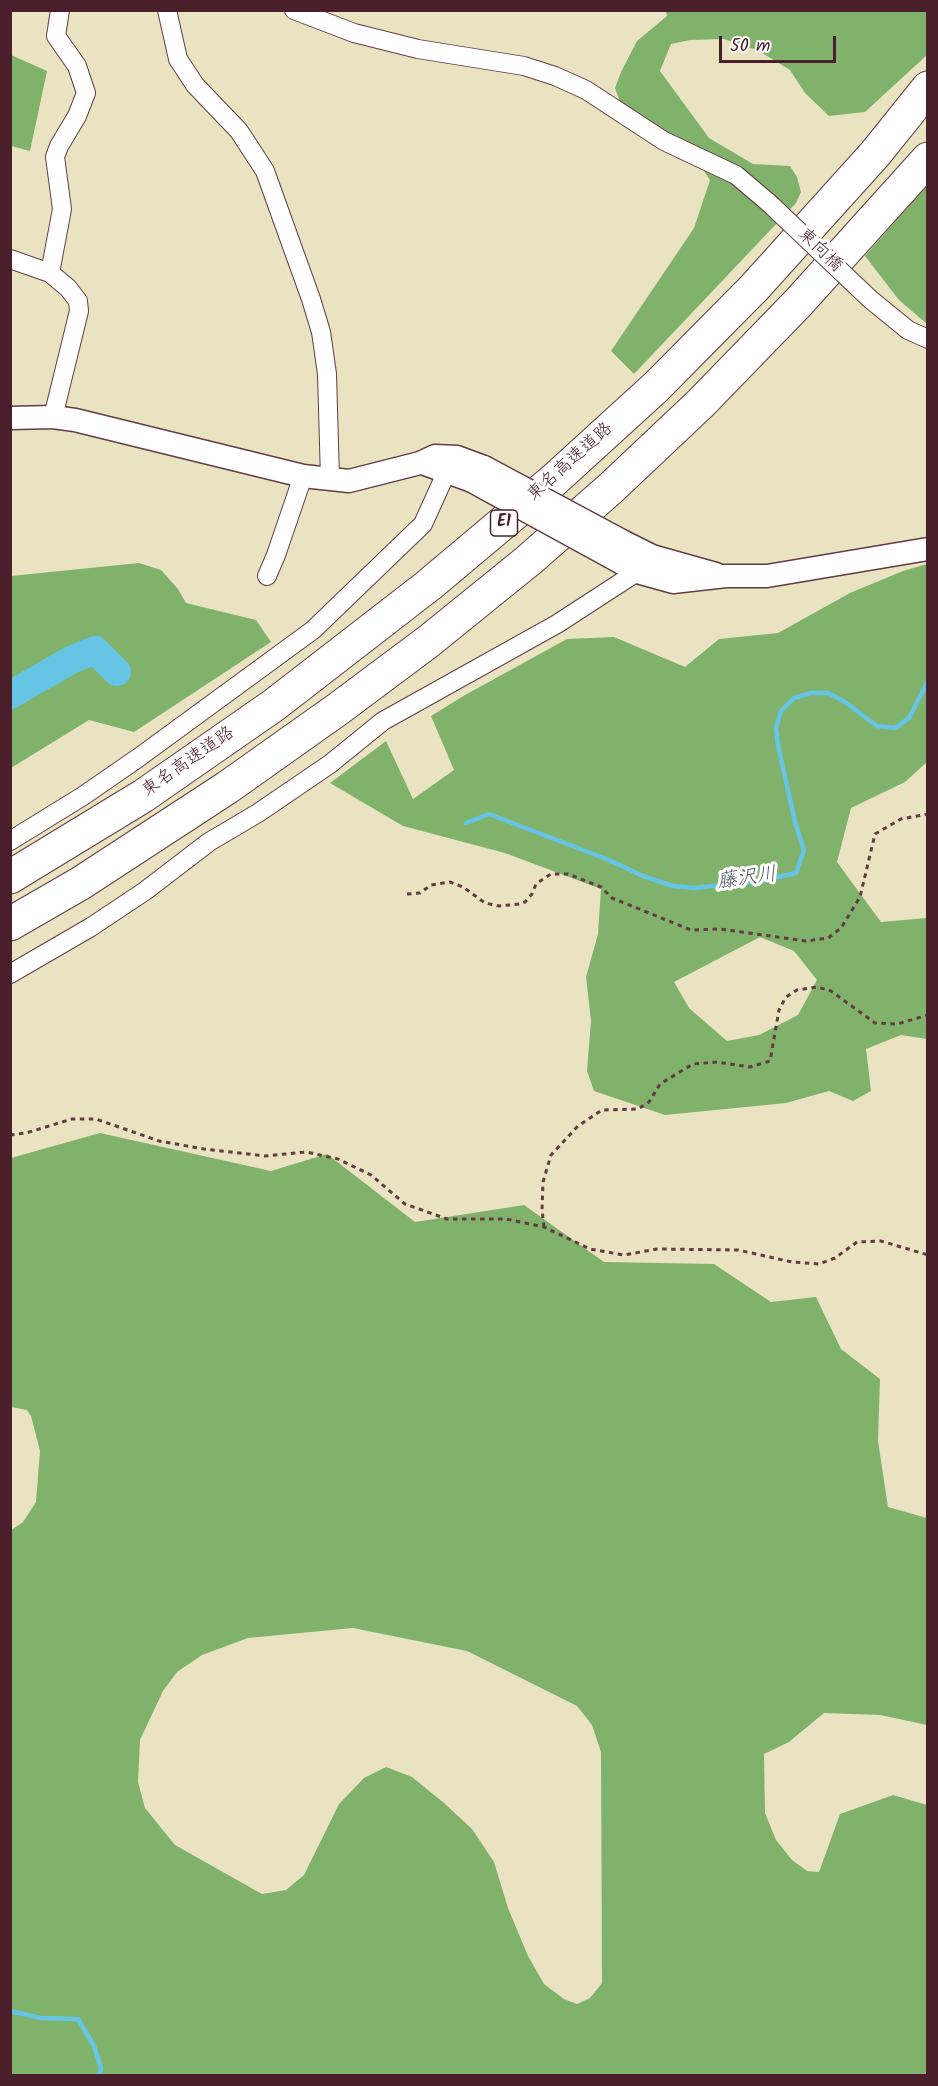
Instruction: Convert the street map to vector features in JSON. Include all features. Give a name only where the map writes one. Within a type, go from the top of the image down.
[{"type":"highway","name":"東名高速道路","points":[[10,877],[143,796],[274,705],[429,585],[554,480],[656,387],[754,288],[875,154],[927,88]]},
{"type":"highway","name":"E1","points":[[10,924],[81,882],[237,781],[429,641],[529,560],[611,488],[701,403],[806,295],[927,159]]},
{"type":"street","points":[[50,273],[62,208],[56,156],[86,93],[77,66],[56,36],[60,10]]},
{"type":"street","points":[[167,10],[178,59],[195,85],[238,131],[265,171],[311,299],[321,332],[327,374],[330,479]]},
{"type":"street","name":"東向橋","points":[[294,10],[354,33],[418,49],[524,66],[555,76],[586,90],[664,141],[736,175],[769,203],[870,299],[908,330],[927,339]]},
{"type":"street","points":[[10,259],[50,273],[68,288],[78,301],[79,311],[53,417]]},
{"type":"street","points":[[10,418],[53,417],[75,420],[303,476],[349,482],[420,463],[435,456],[457,457],[478,474],[618,549],[652,555],[726,576]]},
{"type":"street","points":[[420,463],[447,471],[478,474]]},
{"type":"street","points":[[10,841],[83,796],[129,764],[313,630],[423,524],[447,471]]},
{"type":"street","points":[[267,576],[303,476]]},
{"type":"street","points":[[618,549],[637,572],[673,582],[726,576],[767,576],[927,549]]},
{"type":"street","points":[[10,974],[91,927],[145,891],[209,843],[330,764],[383,721],[557,624],[637,572],[652,555]]},
{"type":"path","points":[[407,894],[420,892],[431,885],[450,882],[463,887],[485,903],[499,906],[519,904],[525,902],[532,894],[536,884],[551,874],[568,874],[601,887],[612,898],[691,930],[720,929],[806,941],[828,938],[841,928],[860,897],[875,834],[901,819],[927,813]]},
{"type":"path","points":[[544,1227],[543,1182],[551,1155],[578,1126],[602,1110],[638,1109],[649,1102],[660,1084],[693,1064],[717,1062],[750,1067],[770,1061],[779,1010],[786,997],[797,990],[817,987],[831,990],[875,1023],[897,1024],[927,1015]]},
{"type":"path","points":[[10,1135],[26,1133],[72,1119],[96,1119],[159,1141],[181,1145],[265,1156],[306,1152],[338,1159],[371,1175],[405,1203],[447,1219],[506,1219],[544,1227],[590,1249],[624,1255],[657,1249],[738,1250],[792,1262],[819,1264],[835,1258],[857,1242],[881,1241],[927,1255]]},
{"type":"green space","points":[[666,11],[927,11],[927,55],[865,112],[829,116],[805,93],[790,70],[759,51],[724,39],[690,40],[671,44],[660,71],[709,138],[753,164],[790,166],[797,177],[801,192],[796,203],[634,374],[611,351],[694,228],[710,180],[700,165],[620,102],[615,88],[637,41],[667,16]]},
{"type":"green space","points":[[11,55],[47,71],[30,151],[11,146]]},
{"type":"green space","points":[[927,185],[927,324],[899,300],[865,256]]},
{"type":"green space","points":[[139,563],[161,570],[178,589],[186,603],[256,620],[271,642],[134,732],[89,720],[11,768],[11,576]]},
{"type":"green space","points":[[927,564],[927,762],[905,782],[851,808],[837,862],[881,922],[927,918],[927,1039],[901,1035],[866,1049],[871,1091],[853,1101],[829,1091],[786,1103],[665,1115],[594,1091],[587,1071],[591,1021],[586,977],[598,934],[601,889],[505,853],[403,826],[330,783],[386,741],[413,799],[454,770],[431,716],[567,639],[614,637],[685,667],[719,639],[778,633],[850,593],[903,571]],"holes":[[[760,937],[794,951],[817,980],[798,1015],[759,1035],[727,1041],[689,1008],[674,982]]]},
{"type":"green space","points":[[100,1133],[271,1171],[327,1154],[415,1222],[524,1205],[604,1262],[714,1264],[771,1302],[816,1297],[841,1349],[880,1379],[878,1441],[888,1507],[927,1518],[927,1725],[880,1715],[824,1713],[789,1742],[764,1754],[765,1813],[776,1840],[792,1860],[807,1871],[819,1872],[840,1814],[893,1795],[927,1805],[927,2075],[11,2075],[10,1531],[23,1522],[36,1502],[40,1451],[31,1416],[27,1410],[11,1407],[11,1158]],"holes":[[[353,1628],[467,1651],[577,1706],[592,1725],[601,1752],[602,1983],[590,1998],[577,2004],[564,1999],[544,1984],[528,1956],[508,1908],[494,1862],[472,1829],[412,1777],[386,1767],[364,1778],[339,1804],[304,1875],[286,1890],[262,1894],[175,1845],[145,1808],[138,1782],[140,1740],[163,1691],[177,1672],[202,1655],[248,1638]]]},
{"type":"waterway","name":"藤沢川","points":[[10,695],[71,660],[95,650],[117,672]]},
{"type":"waterway","name":"藤沢川","points":[[466,823],[489,814],[673,886],[694,888],[760,881],[796,873],[804,850],[795,822],[778,745],[776,728],[781,711],[794,698],[811,693],[828,693],[845,702],[877,726],[895,728],[909,718],[928,681]]},
{"type":"waterway","points":[[10,2011],[41,2018],[78,2019],[94,2046],[101,2068],[99,2076]]}]
